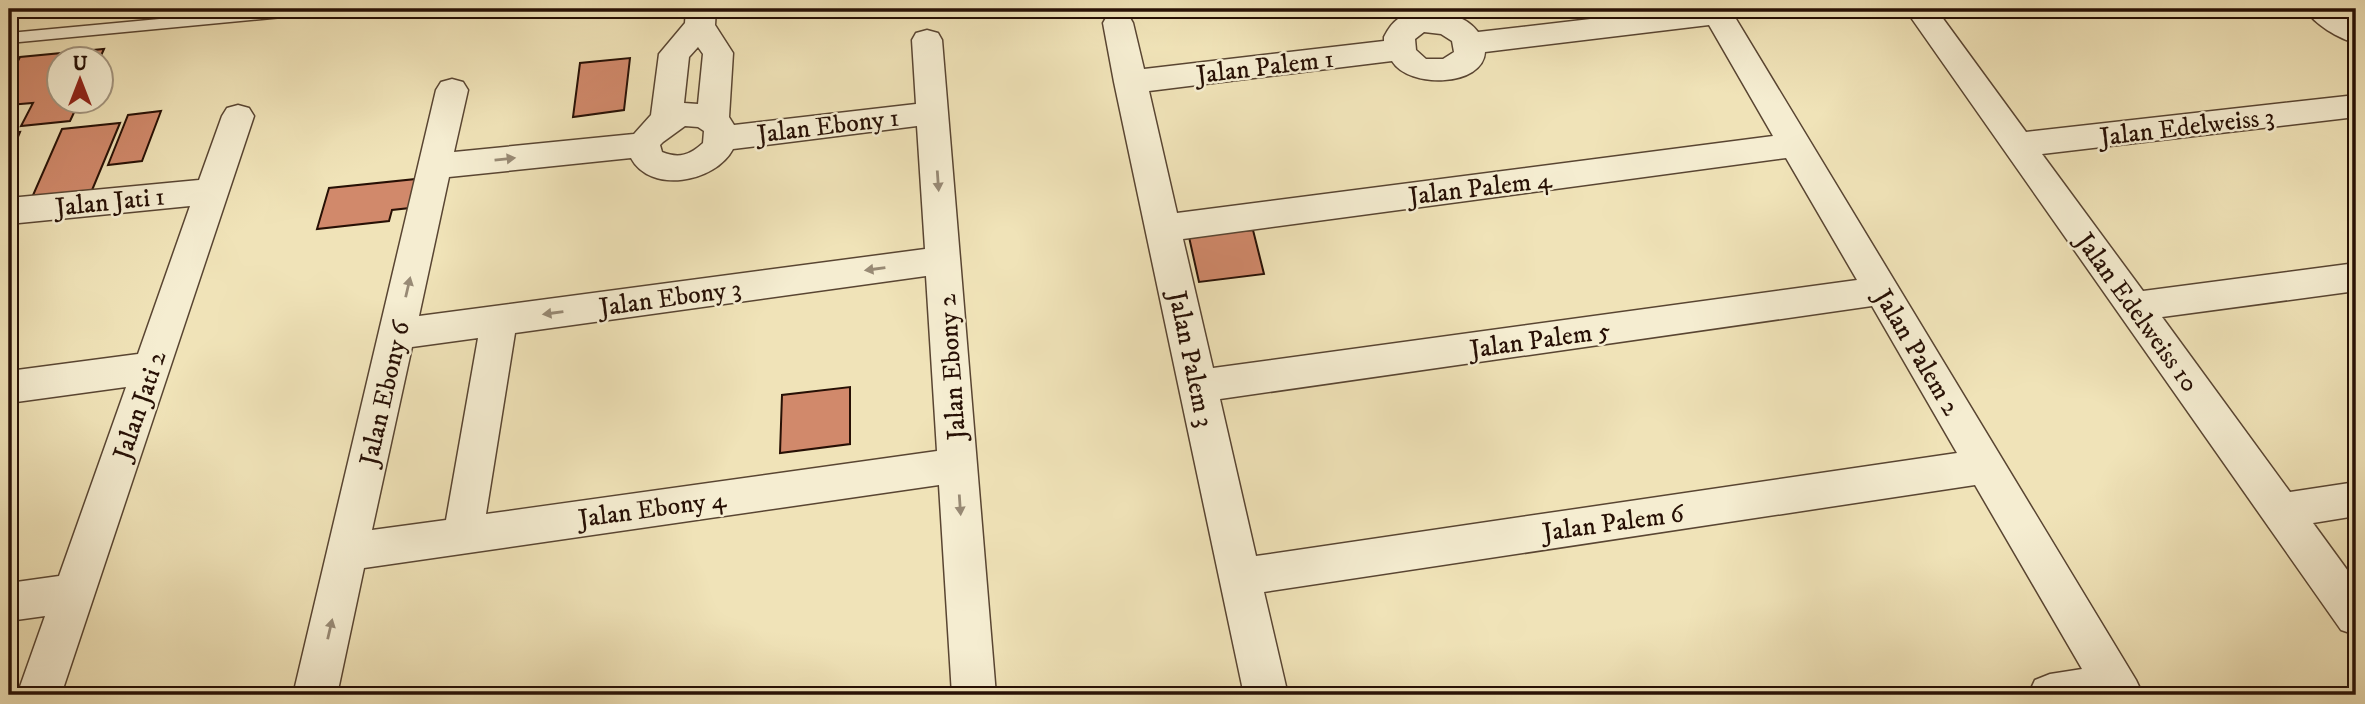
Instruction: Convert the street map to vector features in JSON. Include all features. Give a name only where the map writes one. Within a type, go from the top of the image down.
[{"type":"street","name":"Jalan Edelweiss 10","points":[[1920,9],[2356,616]]},
{"type":"street","points":[[2320,9],[2356,33]]},
{"type":"street","points":[[1456,26],[1470,56],[1460,67],[1443,72],[1424,69],[1407,62],[1402,29],[1422,22],[1456,26],[1717,11]]},
{"type":"street","name":"Jalan Palem 2","points":[[1717,11],[2118,690]]},
{"type":"street","points":[[666,120],[674,54],[701,18],[718,53],[718,128],[717,152],[701,164],[680,170],[661,167],[648,159],[644,145],[651,131],[666,120],[691,114],[718,128]]},
{"type":"street","name":"Jalan Palem 3","points":[[1118,23],[1266,695]]},
{"type":"street","name":"Jalan Palem 1","points":[[1130,82],[1402,29]]},
{"type":"street","name":"Jalan Ebony 2","points":[[927,40],[974,695]]},
{"type":"street","name":"Jalan Ebony 6","points":[[315,695],[453,90]]},
{"type":"street","name":"Jalan Edelweiss 3","points":[[2018,145],[2356,106]]},
{"type":"street","name":"Jalan Ebony 1","points":[[718,128],[934,113]]},
{"type":"street","name":"Jalan Jati 2","points":[[39,695],[238,116]]},
{"type":"street","points":[[437,166],[644,145]]},
{"type":"street","name":"Jalan Palem 4","points":[[1163,228],[1796,145]]},
{"type":"street","name":"Jalan Jati 1","points":[[9,211],[212,191]]},
{"type":"street","name":"Jalan Ebony 3","points":[[397,334],[943,260]]},
{"type":"street","points":[[2134,307],[2356,277]]},
{"type":"street","name":"Jalan Palem 5","points":[[1198,386],[1882,291]]},
{"type":"street","points":[[463,535],[499,320]]},
{"type":"street","points":[[9,387],[151,368]]},
{"type":"street","name":"Jalan Ebony 4","points":[[347,552],[957,465]]},
{"type":"street","name":"Jalan Palem 6","points":[[1240,577],[1986,466]]},
{"type":"street","points":[[2280,510],[2356,499]]},
{"type":"street","points":[[9,603],[74,593]]},
{"type":"street","points":[[2050,695],[2118,690]]},
{"type":"lane","points":[[9,38],[314,9]]},
{"type":"building","points":[[46,55],[46,116],[72,116],[70,121],[21,126],[33,103],[9,105],[9,78],[20,57]]},
{"type":"building","points":[[630,58],[624,110],[573,117],[580,63]]},
{"type":"building","points":[[161,111],[142,161],[108,165],[128,115]]},
{"type":"building","points":[[120,123],[90,195],[30,202],[62,129]]},
{"type":"building","points":[[20,132],[9,158],[9,133]]},
{"type":"building","points":[[426,178],[419,207],[392,210],[389,221],[317,229],[329,188]]},
{"type":"building","points":[[1239,221],[1242,231],[1253,230],[1264,274],[1199,282],[1189,237]]},
{"type":"building","points":[[850,387],[850,444],[780,453],[782,395]]}]
